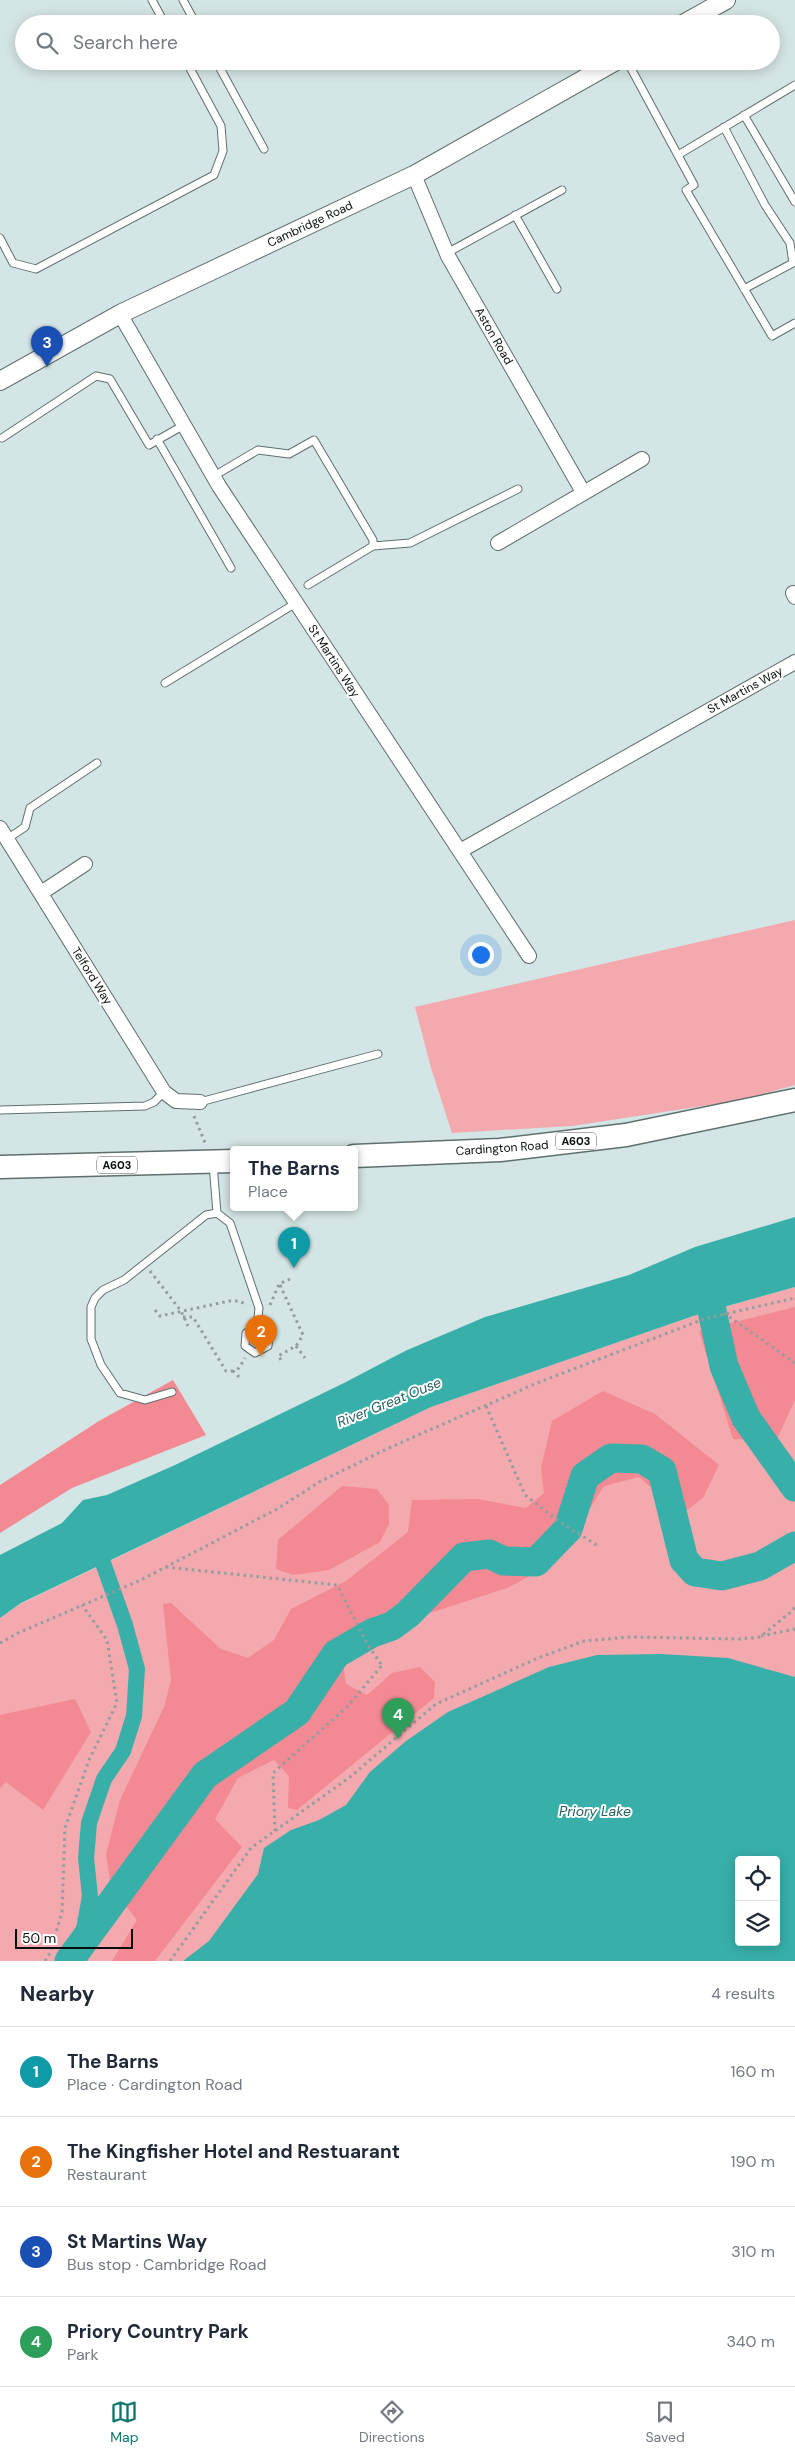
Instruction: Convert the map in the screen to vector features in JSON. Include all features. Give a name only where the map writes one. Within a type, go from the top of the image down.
[{"type":"main road","name":"Cardington Road","points":[[358,1156],[500,1150],[626,1136],[795,1100]]},
{"type":"main road","name":"A603","points":[[0,1167],[224,1161]]},
{"type":"street","points":[[699,15],[726,0]]},
{"type":"street","name":"Cambridge Road","points":[[0,381],[120,314],[414,176],[600,70]]},
{"type":"street","name":"Aston Road","points":[[414,176],[447,252],[583,492]]},
{"type":"street","name":"St Martins Way","points":[[120,314],[214,476],[529,956]]},
{"type":"street","points":[[498,543],[642,459]]},
{"type":"street","name":"St Martins Way","points":[[460,851],[795,662]]},
{"type":"street","name":"Telford Way","points":[[4,833],[164,1092]]},
{"type":"street","points":[[41,893],[86,864]]},
{"type":"street","points":[[164,1092],[176,1101],[194,1102]]},
{"type":"lane","points":[[152,0],[160,15]]},
{"type":"lane","points":[[183,0],[191,15]]},
{"type":"lane","points":[[0,238],[12,263],[36,269],[214,174],[223,151],[221,126],[191,70]]},
{"type":"lane","points":[[221,70],[264,149]]},
{"type":"lane","points":[[632,70],[694,185],[686,190],[772,336],[795,323]]},
{"type":"lane","points":[[678,155],[795,85]]},
{"type":"lane","points":[[744,116],[795,202]]},
{"type":"lane","points":[[724,127],[765,205],[790,243],[793,263],[744,289]]},
{"type":"lane","points":[[447,252],[562,190]]},
{"type":"lane","points":[[515,216],[557,289]]},
{"type":"lane","points":[[2,438],[96,376],[110,379],[149,445],[184,425]]},
{"type":"lane","points":[[157,440],[231,568]]},
{"type":"lane","points":[[214,476],[258,450],[289,454],[314,440],[373,540],[374,546]]},
{"type":"lane","points":[[308,585],[374,546],[410,543],[518,490]]},
{"type":"lane","points":[[165,683],[296,603]]},
{"type":"lane","points":[[4,833],[25,828],[30,808],[98,763]]},
{"type":"lane","points":[[194,1102],[378,1054]]},
{"type":"lane","points":[[0,1110],[145,1106],[154,1102],[164,1092]]},
{"type":"lane","points":[[217,1213],[224,1161]]},
{"type":"lane","points":[[172,1392],[145,1400],[120,1393],[101,1365],[91,1339],[91,1308],[95,1298],[103,1290],[124,1280],[206,1215],[217,1213],[230,1223],[258,1308],[257,1327]]},
{"type":"lane","points":[[257,1327],[269,1335],[268,1346],[256,1353],[245,1346],[246,1332],[257,1327]]},
{"type":"path","points":[[194,1102],[224,1161]]},
{"type":"path","points":[[144,1263],[181,1311],[188,1326]]},
{"type":"path","points":[[156,1310],[160,1316],[239,1301],[249,1307],[252,1315],[259,1317],[266,1314],[279,1284],[290,1279]]},
{"type":"path","points":[[279,1284],[303,1335],[296,1346],[278,1356],[282,1361]]},
{"type":"path","points":[[0,1643],[141,1580],[277,1509],[321,1480],[393,1446],[537,1383],[704,1319],[795,1298]]},
{"type":"path","points":[[723,1314],[795,1363]]},
{"type":"path","points":[[183,1317],[193,1317],[226,1371],[233,1371],[239,1368],[250,1349]]},
{"type":"path","points":[[296,1346],[305,1358]]},
{"type":"path","points":[[233,1371],[238,1377]]},
{"type":"path","points":[[486,1406],[524,1495],[560,1522],[598,1546]]},
{"type":"path","points":[[166,1567],[337,1585],[368,1645],[382,1664],[347,1707],[274,1774],[275,1831]]},
{"type":"path","points":[[45,1961],[50,1953],[62,1912],[65,1828],[89,1760],[117,1703],[107,1640],[82,1605]]},
{"type":"path","points":[[760,1637],[792,1612],[795,1607]]},
{"type":"path","points":[[170,1961],[252,1848],[350,1777],[436,1704],[538,1658],[584,1641],[630,1637],[740,1639],[760,1637],[795,1629]]},
{"type":"shaded area","points":[[795,920],[795,1085],[742,1100],[572,1126],[452,1133],[431,1068],[415,1007]]},
{"type":"shaded area","points":[[795,1287],[795,1961],[0,1961],[0,1618],[20,1604],[431,1407],[702,1313]]},
{"type":"shaded area","points":[[795,1307],[795,1400],[776,1441],[733,1439],[699,1331]]},
{"type":"shaded area","points":[[173,1380],[206,1435],[72,1488],[0,1533],[0,1485],[99,1421]]},
{"type":"shaded area","points":[[603,1391],[655,1414],[719,1465],[703,1498],[682,1514],[639,1477],[604,1486],[556,1562],[507,1588],[433,1612],[397,1614],[345,1638],[343,1663],[346,1684],[367,1695],[392,1673],[420,1667],[435,1682],[434,1698],[297,1810],[288,1808],[289,1776],[274,1760],[238,1778],[215,1819],[242,1847],[155,1961],[112,1961],[137,1920],[111,1887],[106,1854],[120,1800],[164,1707],[171,1680],[163,1604],[171,1603],[221,1649],[248,1658],[274,1640],[291,1609],[346,1581],[408,1532],[412,1500],[477,1499],[526,1508],[544,1493],[541,1468],[552,1421]]},
{"type":"shaded area","points":[[342,1486],[377,1489],[389,1505],[389,1524],[380,1542],[329,1570],[293,1575],[276,1569],[278,1540]]},
{"type":"shaded area","points":[[75,1699],[91,1732],[43,1810],[6,1782],[0,1788],[0,1715]]},
{"type":"water","name":"River Great Ouse","points":[[795,1217],[795,1287],[702,1313],[431,1407],[21,1603],[0,1618],[0,1555],[62,1523],[83,1500],[107,1495],[175,1465],[344,1383],[405,1351],[485,1317],[629,1275],[695,1247]]},
{"type":"water","name":"Priory Lake","points":[[662,1654],[728,1658],[795,1677],[795,1961],[183,1961],[209,1941],[258,1874],[264,1848],[291,1830],[319,1820],[346,1805],[370,1772],[406,1741],[448,1712],[549,1667],[597,1655]]},
{"type":"waterway","points":[[707,1288],[724,1366],[746,1418],[795,1487]]},
{"type":"waterway","points":[[69,1961],[205,1775],[297,1712],[336,1654],[372,1633],[392,1626],[408,1614],[464,1557],[489,1554],[504,1561],[536,1562],[568,1529],[585,1476],[611,1458],[642,1459],[662,1471],[684,1560],[695,1572],[722,1576],[760,1566],[795,1546]]},
{"type":"waterway","points":[[81,1946],[90,1896],[86,1858],[89,1823],[104,1779],[123,1751],[134,1716],[137,1669],[125,1625],[96,1543]]},
{"type":"place","name":"St Martins Way","points":[[47,367]]},
{"type":"place","name":"The Barns","points":[[294,1268]]},
{"type":"place","name":"The Kingfisher Hotel and Restuarant","points":[[261,1356]]},
{"type":"place","name":"Priory Country Park","points":[[398,1739]]}]
